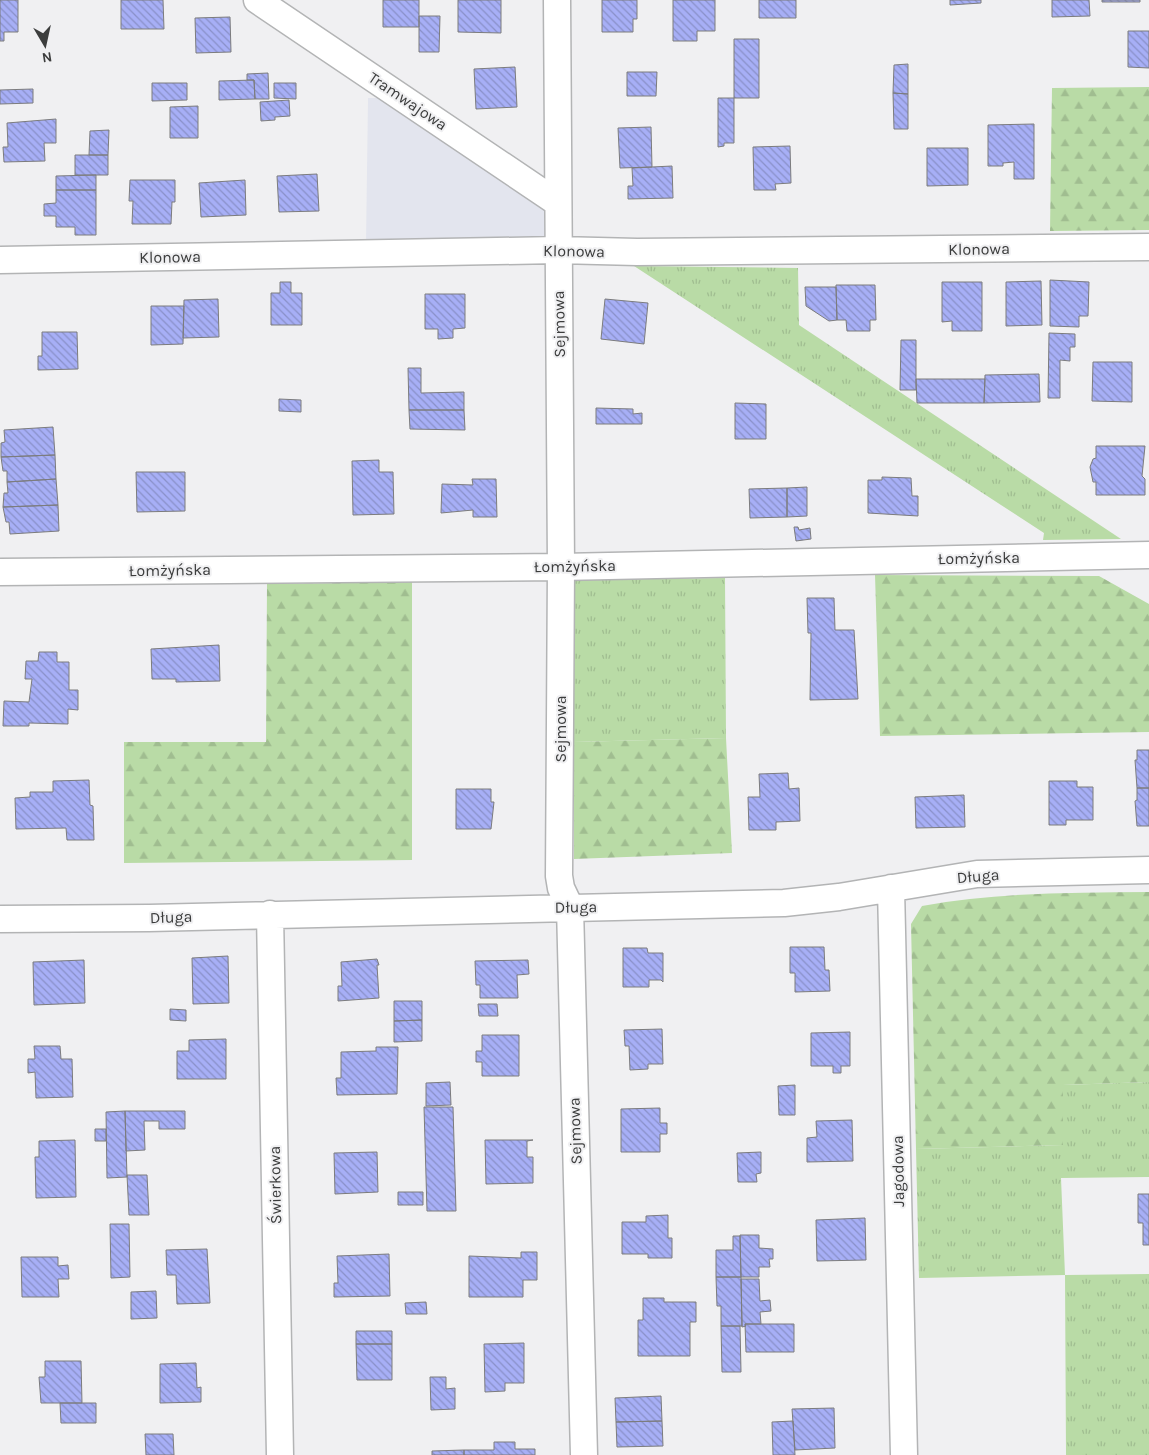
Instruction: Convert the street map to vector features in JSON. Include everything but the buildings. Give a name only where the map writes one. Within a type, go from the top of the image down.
[{"type":"street","name":"Tramwajowa","points":[[257,0],[558,203]]},
{"type":"street","name":"Sejmowa","points":[[556,0],[561,567],[559,876],[560,888],[570,907],[584,1455]]},
{"type":"street","name":"Klonowa","points":[[0,260],[558,250],[637,252],[1149,247]]},
{"type":"street","name":"Łomżyńska","points":[[0,572],[561,567],[1149,555]]},
{"type":"street","name":"Długa","points":[[0,919],[784,903],[978,874],[1149,870]]},
{"type":"street","name":"Jagodowa","points":[[892,888],[904,1455]]},
{"type":"street","name":"Świerkowa","points":[[270,914],[280,1455]]},
{"type":"shaded area","points":[[368,98],[378,98],[549,208],[547,237],[366,240]]},
{"type":"green space","points":[[1149,87],[1149,230],[1050,231],[1052,88]]},
{"type":"green space","points":[[634,266],[798,268],[799,325],[1121,539],[1043,540],[1044,533]]},
{"type":"green space","points":[[875,575],[1099,576],[1149,604],[1149,732],[880,736]]},
{"type":"green space","points":[[725,578],[726,738],[574,742],[574,580]]},
{"type":"green space","points":[[412,582],[412,860],[124,863],[124,742],[266,742],[267,584]]},
{"type":"green space","points":[[726,738],[732,853],[574,859],[574,742]]},
{"type":"green space","points":[[1149,892],[1149,1082],[1063,1085],[1063,1145],[916,1149],[911,924],[922,906],[950,901],[1007,896]]},
{"type":"green space","points":[[1149,1082],[1149,1177],[1061,1178],[1065,1275],[919,1278],[916,1149],[1063,1145],[1063,1085]]},
{"type":"green space","points":[[1149,1274],[1149,1455],[1066,1455],[1065,1275]]}]
